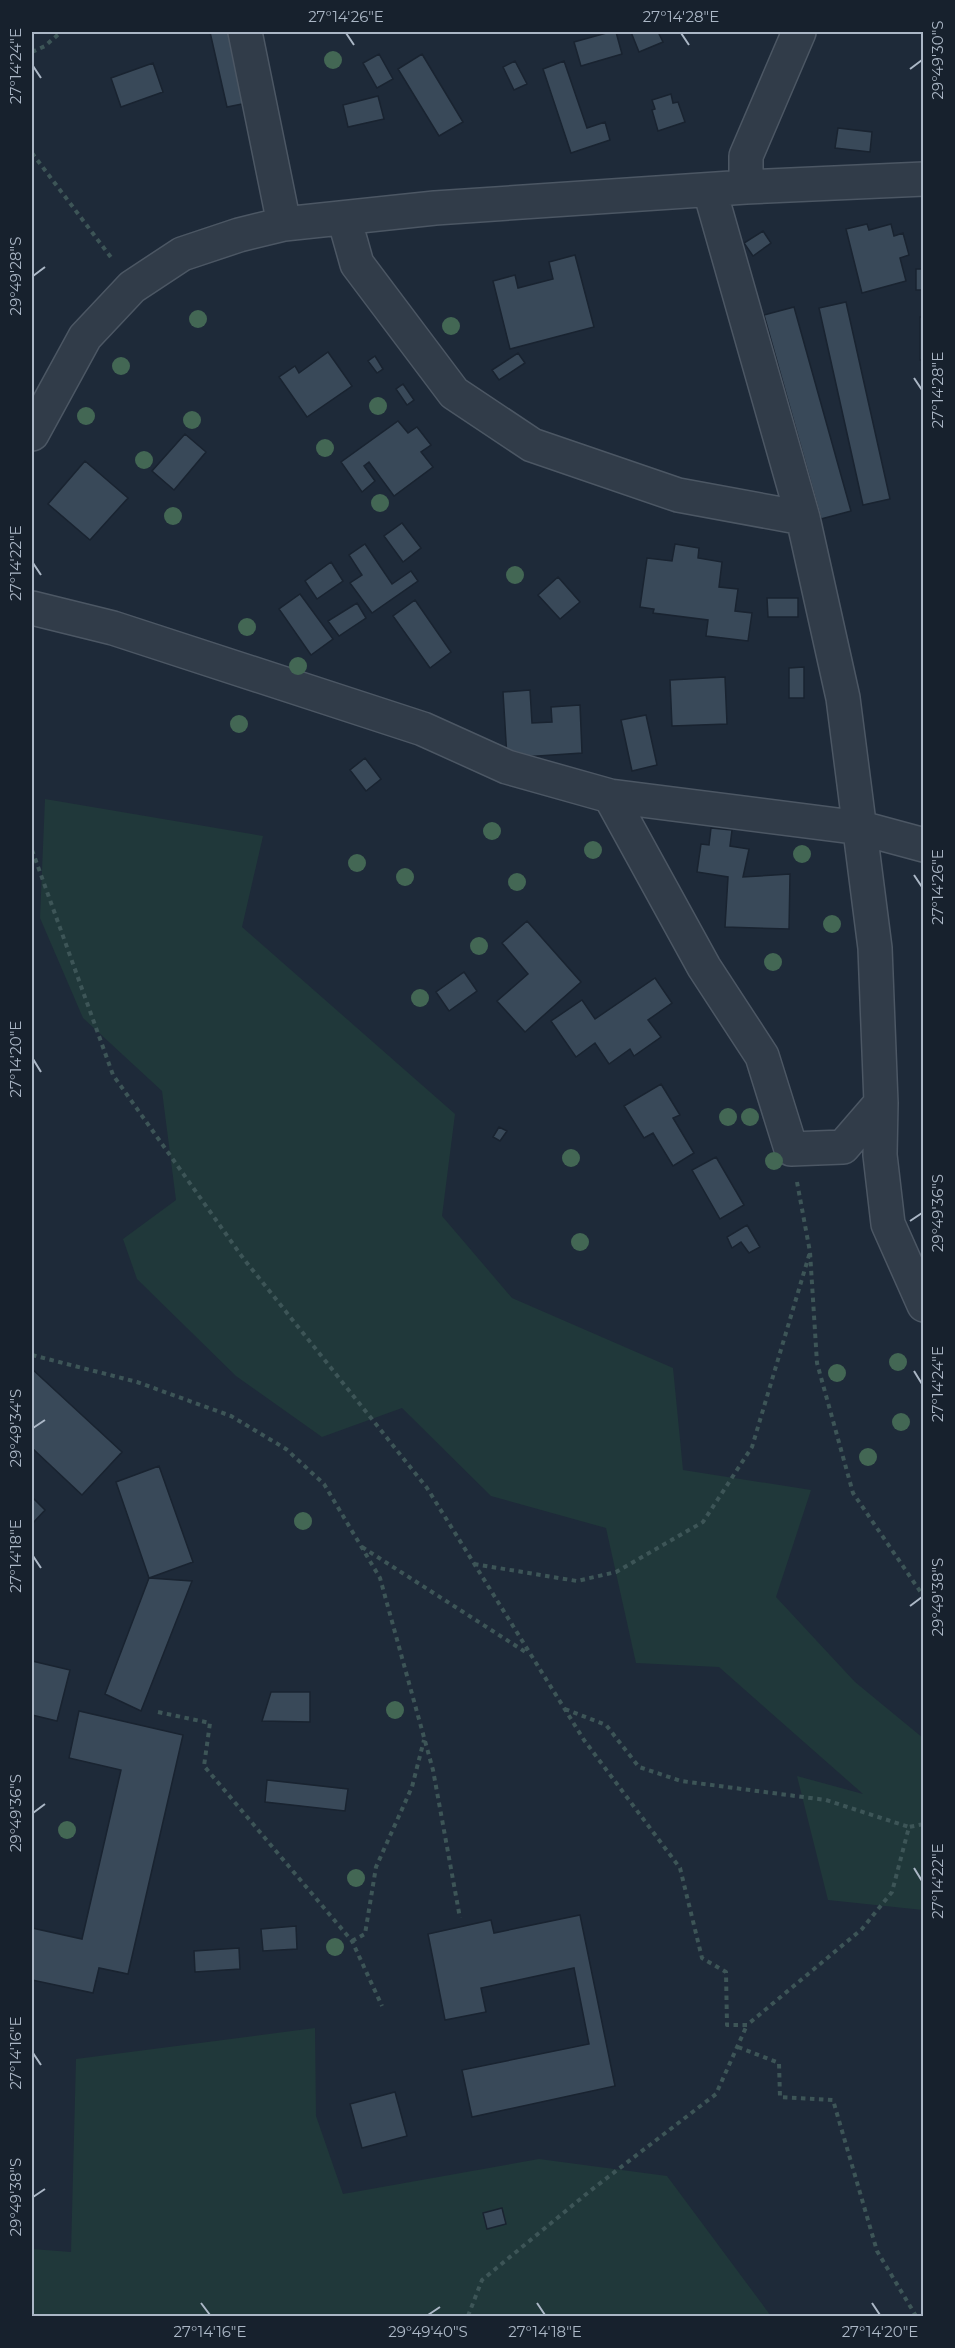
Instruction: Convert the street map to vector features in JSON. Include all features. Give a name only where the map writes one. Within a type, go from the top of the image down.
[{"type":"street","points":[[245,32],[284,224]]},
{"type":"street","points":[[746,187],[746,156],[799,32]]},
{"type":"street","points":[[32,434],[85,337],[132,287],[182,254],[239,235],[284,224],[435,208],[746,187],[924,179]]},
{"type":"street","points":[[710,191],[804,518],[843,698],[875,948],[881,1103],[880,1155],[888,1224],[924,1305]]},
{"type":"street","points":[[344,218],[357,264],[454,393],[532,445],[678,495],[804,518]]},
{"type":"street","points":[[32,608],[113,628],[423,729],[507,767],[610,795],[861,828],[924,844]]},
{"type":"street","points":[[610,795],[704,967],[762,1056],[791,1149],[843,1147],[881,1103]]},
{"type":"path","points":[[32,52],[45,46],[61,32]]},
{"type":"path","points":[[32,153],[132,287]]},
{"type":"path","points":[[32,850],[113,1075],[243,1258],[427,1488],[584,1740],[680,1868],[702,1958],[726,1972],[727,2025],[747,2025]]},
{"type":"path","points":[[791,1149],[810,1252],[817,1363],[853,1493],[924,1597]]},
{"type":"path","points":[[473,1564],[578,1581],[616,1572],[703,1522],[752,1447],[810,1252]]},
{"type":"path","points":[[32,1355],[137,1382],[231,1416],[286,1449],[324,1484],[380,1578],[424,1739],[460,1918]]},
{"type":"path","points":[[362,1546],[530,1655]]},
{"type":"path","points":[[564,1709],[606,1725],[639,1767],[681,1781],[826,1800],[909,1827],[924,1824]]},
{"type":"path","points":[[158,1712],[210,1723],[204,1766],[352,1941],[382,2006]]},
{"type":"path","points":[[352,1941],[365,1934],[376,1867],[412,1787],[424,1739]]},
{"type":"path","points":[[468,2316],[482,2280],[590,2191],[716,2094],[747,2025],[862,1929],[892,1892],[909,1827]]},
{"type":"path","points":[[738,2047],[778,2062],[780,2097],[833,2100],[877,2251],[916,2316]]},
{"type":"green space","points":[[45,799],[263,836],[242,927],[455,1114],[442,1216],[512,1298],[673,1368],[683,1470],[811,1490],[776,1597],[855,1682],[923,1738],[923,1910],[828,1900],[797,1776],[863,1794],[719,1667],[636,1663],[606,1528],[491,1496],[402,1408],[322,1437],[236,1376],[137,1279],[123,1239],[176,1200],[162,1091],[83,1018],[40,918]]},
{"type":"green space","points":[[315,2028],[316,2116],[343,2194],[539,2159],[667,2176],[771,2316],[32,2316],[32,2249],[71,2252],[76,2059]]},
{"type":"building","points":[[210,32],[231,32],[247,103],[227,107]]},
{"type":"building","points":[[616,32],[622,54],[581,66],[574,42]]},
{"type":"building","points":[[631,32],[658,32],[663,42],[639,52]]},
{"type":"building","points":[[379,54],[393,79],[377,88],[363,63]]},
{"type":"building","points":[[422,54],[463,122],[439,136],[398,69]]},
{"type":"building","points":[[515,61],[527,84],[514,90],[503,67]]},
{"type":"building","points":[[564,61],[587,128],[605,122],[610,140],[571,153],[543,69]]},
{"type":"building","points":[[153,63],[163,92],[121,107],[111,78]]},
{"type":"building","points":[[671,94],[673,103],[678,102],[685,122],[658,131],[652,110],[655,109],[652,100]]},
{"type":"building","points":[[378,96],[384,119],[348,127],[343,105]]},
{"type":"building","points":[[838,128],[872,132],[870,152],[835,148]]},
{"type":"building","points":[[867,224],[869,230],[891,224],[894,236],[903,233],[909,255],[900,258],[906,281],[862,293],[846,229]]},
{"type":"building","points":[[763,231],[771,243],[753,256],[744,243]]},
{"type":"building","points":[[575,255],[594,327],[510,349],[493,281],[515,275],[518,288],[553,279],[549,262]]},
{"type":"building","points":[[916,269],[924,269],[924,290],[916,290]]},
{"type":"building","points":[[846,302],[890,499],[863,505],[819,308]]},
{"type":"building","points":[[794,307],[851,511],[821,519],[764,315]]},
{"type":"building","points":[[920,317],[924,317],[924,360],[920,360]]},
{"type":"building","points":[[328,352],[352,386],[307,417],[279,377],[295,366],[299,373]]},
{"type":"building","points":[[518,353],[525,363],[499,380],[492,370]]},
{"type":"building","points":[[375,356],[383,369],[377,373],[368,361]]},
{"type":"building","points":[[403,384],[414,400],[407,405],[396,389]]},
{"type":"building","points":[[398,421],[408,433],[417,427],[431,445],[421,452],[433,467],[394,496],[369,462],[364,466],[375,481],[362,492],[341,462]]},
{"type":"building","points":[[185,434],[206,452],[174,490],[152,471]]},
{"type":"building","points":[[85,461],[128,498],[90,540],[48,504]]},
{"type":"building","points":[[402,523],[421,548],[403,562],[384,536]]},
{"type":"building","points":[[365,544],[392,584],[411,571],[418,581],[372,613],[350,583],[362,575],[349,555]]},
{"type":"building","points":[[675,544],[699,548],[698,558],[722,562],[719,587],[738,589],[735,611],[752,613],[748,641],[706,636],[708,620],[653,613],[654,609],[640,607],[647,558],[672,561]]},
{"type":"building","points":[[331,562],[343,581],[317,599],[305,581]]},
{"type":"building","points":[[558,577],[580,602],[560,619],[538,595]]},
{"type":"building","points":[[300,594],[333,639],[311,655],[279,609]]},
{"type":"building","points":[[767,598],[798,598],[798,617],[768,617]]},
{"type":"building","points":[[415,600],[451,652],[430,668],[393,616]]},
{"type":"building","points":[[357,603],[366,618],[339,636],[328,621]]},
{"type":"building","points":[[804,667],[804,698],[789,698],[789,668]]},
{"type":"building","points":[[725,677],[727,724],[672,726],[670,680]]},
{"type":"building","points":[[530,690],[532,723],[552,722],[551,707],[580,705],[582,753],[507,758],[503,692]]},
{"type":"building","points":[[646,715],[657,765],[632,771],[621,720]]},
{"type":"building","points":[[365,758],[381,779],[366,791],[350,770]]},
{"type":"building","points":[[711,828],[732,830],[730,846],[749,849],[743,877],[790,874],[789,929],[725,927],[728,877],[697,872],[701,844],[709,845]]},
{"type":"building","points":[[527,921],[581,982],[525,1032],[497,1001],[528,974],[502,943]]},
{"type":"building","points":[[464,972],[477,991],[449,1011],[436,992]]},
{"type":"building","points":[[655,978],[672,1003],[648,1020],[661,1037],[634,1056],[630,1049],[609,1064],[595,1043],[576,1057],[551,1021],[582,1000],[595,1019]]},
{"type":"building","points":[[661,1084],[680,1115],[673,1118],[694,1153],[673,1166],[653,1133],[644,1138],[624,1106]]},
{"type":"building","points":[[499,1127],[507,1131],[500,1141],[493,1137]]},
{"type":"building","points":[[716,1157],[744,1205],[720,1219],[692,1170]]},
{"type":"building","points":[[747,1225],[760,1247],[749,1253],[741,1242],[732,1248],[727,1237]]},
{"type":"building","points":[[32,1369],[122,1452],[82,1495],[32,1448]]},
{"type":"building","points":[[159,1466],[193,1562],[149,1578],[116,1482]]},
{"type":"building","points":[[32,1497],[45,1510],[32,1524]]},
{"type":"building","points":[[149,1578],[192,1581],[141,1711],[105,1694]]},
{"type":"building","points":[[32,1661],[70,1670],[57,1721],[32,1715]]},
{"type":"building","points":[[271,1692],[310,1692],[310,1722],[262,1721]]},
{"type":"building","points":[[79,1711],[183,1735],[128,1974],[99,1968],[93,1993],[32,1980],[32,1928],[82,1939],[121,1770],[69,1758]]},
{"type":"building","points":[[267,1780],[348,1789],[345,1811],[265,1802]]},
{"type":"building","points":[[580,1915],[615,2086],[472,2117],[462,2070],[589,2044],[574,1968],[481,1988],[486,2012],[445,2020],[428,1934],[491,1920],[494,1933]]},
{"type":"building","points":[[296,1926],[297,1949],[263,1951],[261,1929]]},
{"type":"building","points":[[239,1948],[240,1969],[195,1972],[194,1951]]},
{"type":"building","points":[[395,2092],[407,2136],[362,2148],[350,2104]]},
{"type":"building","points":[[502,2208],[506,2224],[487,2229],[483,2213]]}]
